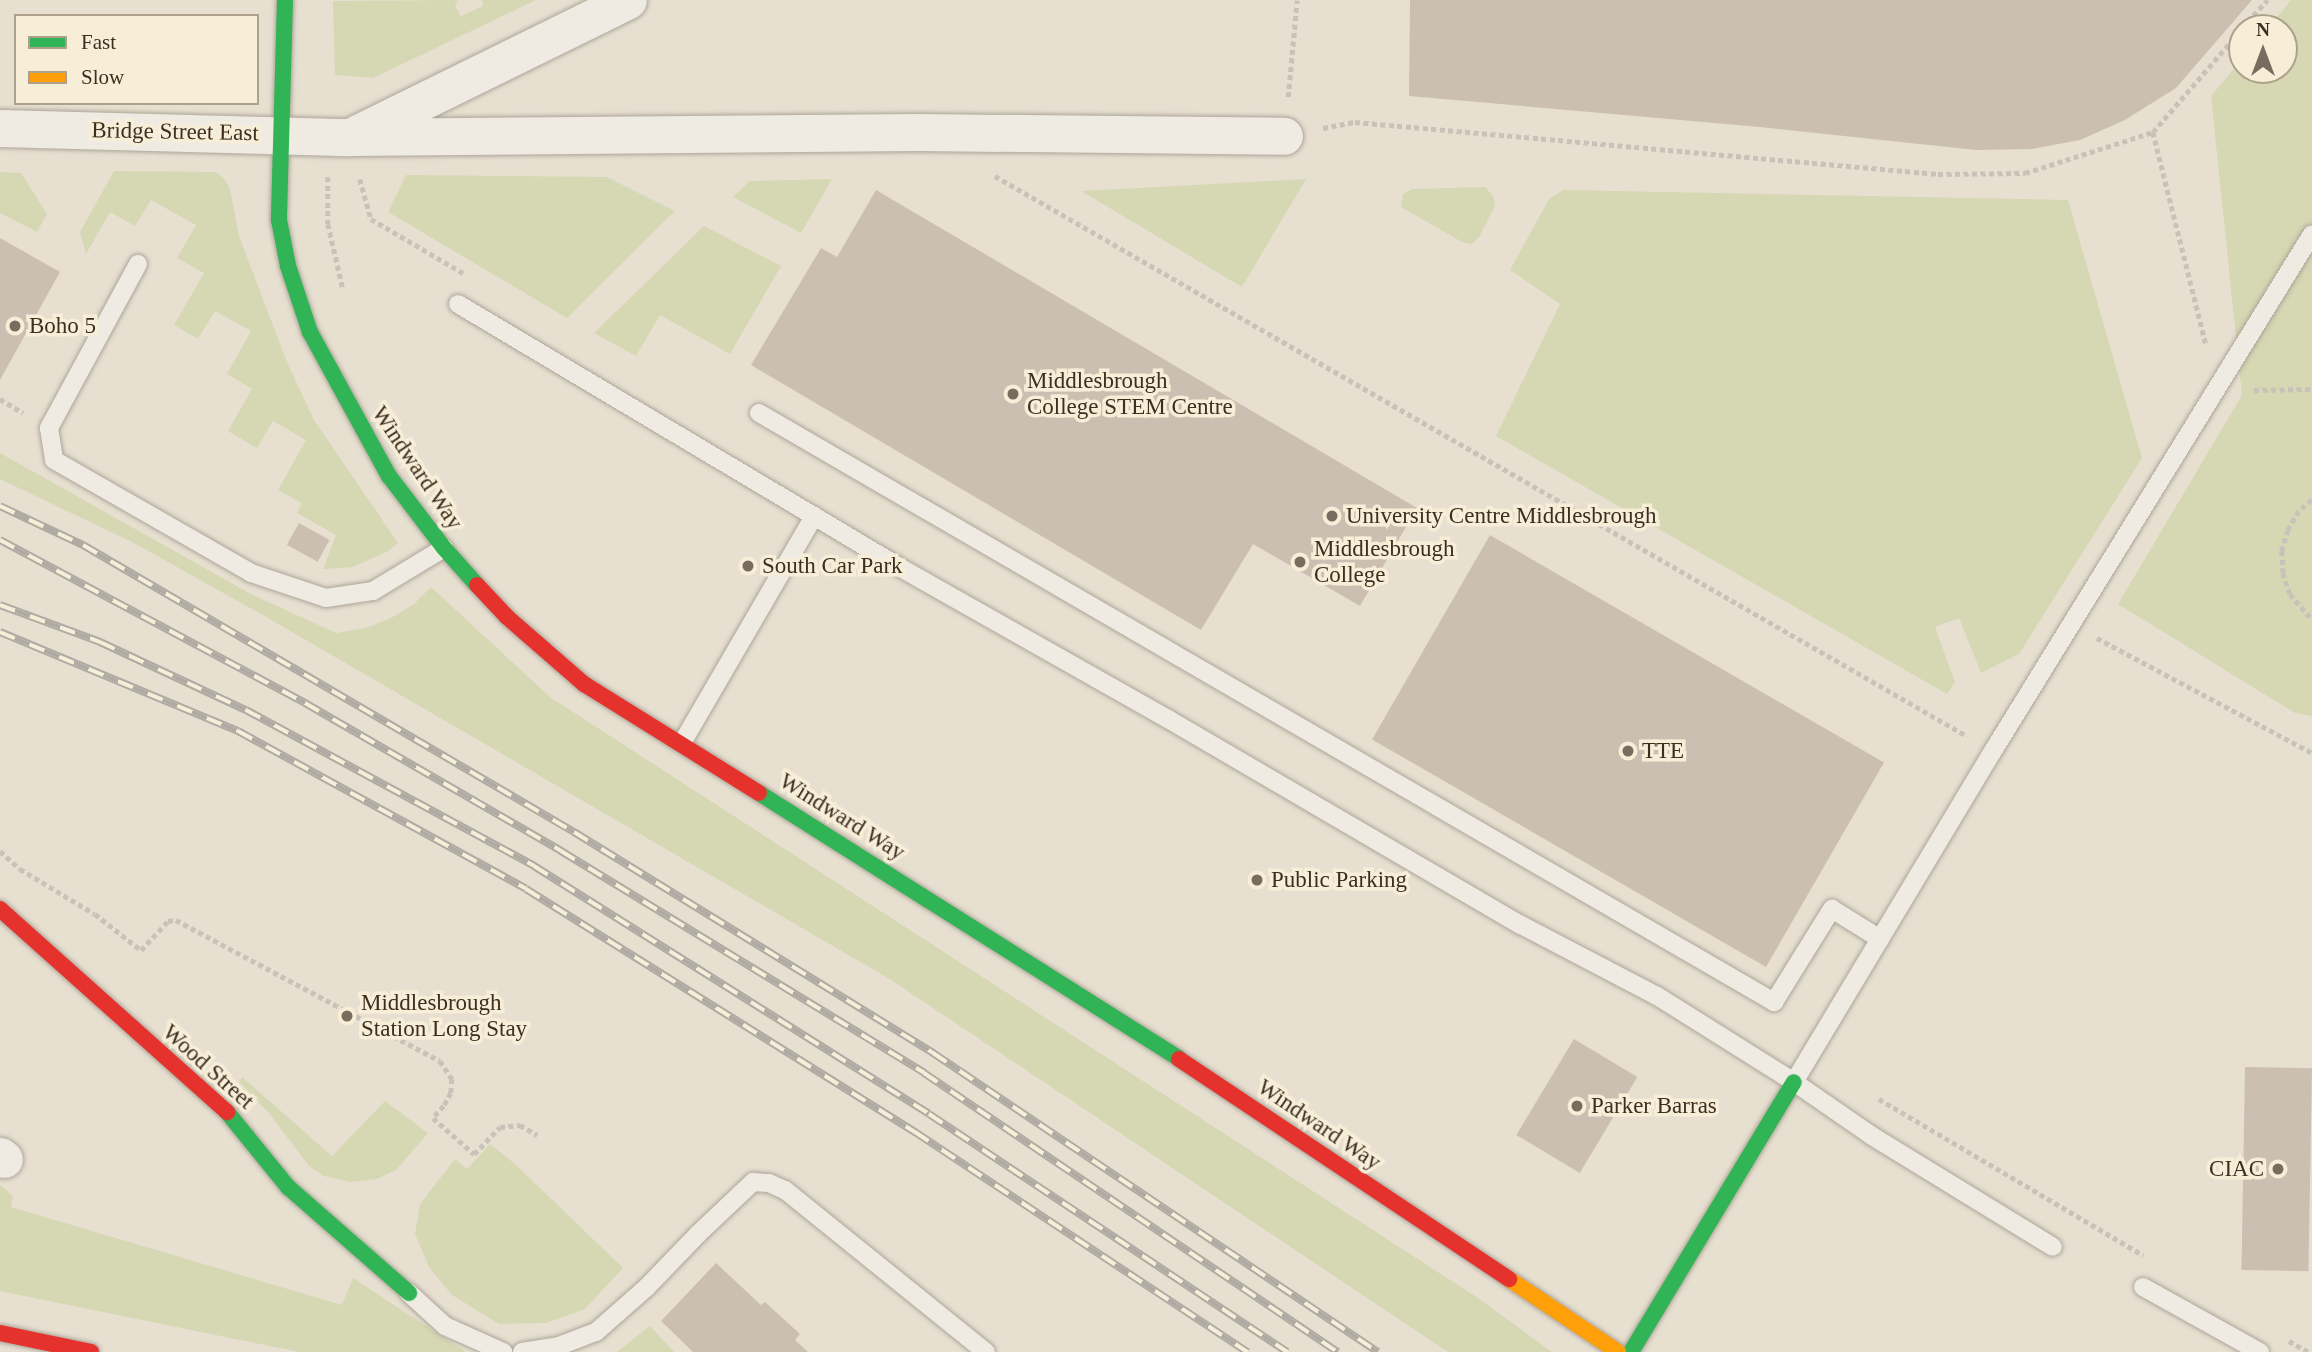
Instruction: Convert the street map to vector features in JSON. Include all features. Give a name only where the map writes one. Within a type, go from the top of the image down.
[{"type":"main road","name":"Windward Way","points":[[285,0],[279,220],[288,266],[310,332],[389,476],[444,548],[506,617],[584,684],[1108,1011],[1618,1352]]},
{"type":"main road","name":"Wood Street","points":[[0,909],[233,1116],[288,1187],[409,1293]]},
{"type":"main road","points":[[1632,1352],[1794,1082]]},
{"type":"main road","points":[[0,1332],[92,1352]]},
{"type":"street","points":[[338,137],[628,0]]},
{"type":"street","name":"Bridge Street East","points":[[0,128],[338,137],[918,132],[1284,136]]},
{"type":"lane","points":[[1794,1082],[1993,751],[2312,234]]},
{"type":"lane","points":[[138,264],[49,428],[54,460],[251,573],[326,598],[373,591],[444,548]]},
{"type":"lane","points":[[458,304],[814,516],[1521,925],[1657,996],[1794,1082],[1872,1136],[2053,1247]]},
{"type":"lane","points":[[759,413],[1774,1002],[1832,909],[1880,939]]},
{"type":"lane","points":[[682,743],[814,516]]},
{"type":"lane","points":[[522,1352],[559,1346],[596,1332],[647,1287],[753,1182],[769,1183],[785,1190],[986,1352]]},
{"type":"lane","points":[[2143,1287],[2260,1352]]},
{"type":"lane","points":[[409,1293],[445,1326],[503,1352]]},
{"type":"path","points":[[1297,0],[1284,136],[1355,122],[1938,174],[2025,173],[2153,132],[2228,44]]},
{"type":"path","points":[[2254,14],[2267,0]]},
{"type":"path","points":[[2153,132],[2218,390],[2312,390]]},
{"type":"path","points":[[338,137],[328,224],[344,292]]},
{"type":"path","points":[[983,169],[1993,751]]},
{"type":"path","points":[[2312,500],[2300,511],[2288,530],[2282,551],[2283,573],[2290,594],[2312,619]]},
{"type":"path","points":[[2071,625],[2312,753]]},
{"type":"path","points":[[0,851],[20,869],[95,914],[141,950],[168,921],[176,920],[440,1061],[448,1069],[451,1093],[433,1118],[474,1154],[500,1127],[520,1125],[537,1135]]},
{"type":"green space","points":[[458,0],[455,6],[461,16],[483,6],[482,0],[536,0],[373,78],[335,75],[333,1]]},
{"type":"green space","points":[[2291,0],[2312,0],[2312,716],[2295,713],[2118,604],[2242,395],[2211,96],[2228,76],[2228,84],[2298,84],[2298,14],[2280,14]]},
{"type":"green space","points":[[114,171],[215,172],[224,178],[230,189],[239,236],[287,362],[314,420],[398,543],[388,551],[353,567],[323,569],[336,535],[297,513],[302,503],[278,490],[306,440],[273,421],[257,448],[228,431],[252,389],[227,374],[251,331],[215,311],[198,339],[174,325],[204,273],[177,258],[196,225],[151,200],[135,226],[110,212],[86,254],[80,232]]},
{"type":"green space","points":[[0,172],[21,173],[47,214],[37,232],[0,213]]},
{"type":"green space","points":[[406,175],[607,177],[675,211],[567,318],[388,212]]},
{"type":"green space","points":[[832,179],[801,233],[733,197],[749,181]]},
{"type":"green space","points":[[1306,179],[1242,287],[1081,191],[1157,187]]},
{"type":"green space","points":[[1485,187],[1493,196],[1495,206],[1479,237],[1472,244],[1462,242],[1401,207],[1403,194],[1412,189]]},
{"type":"green space","points":[[1563,190],[2068,200],[2142,458],[2019,654],[1981,673],[1959,618],[1935,627],[1955,682],[1947,694],[1496,436],[1560,304],[1510,270],[1549,199]]},
{"type":"green space","points":[[704,226],[781,266],[730,354],[660,315],[636,356],[594,333]]},
{"type":"green space","points":[[0,453],[251,594],[336,633],[366,628],[391,618],[414,604],[431,587],[550,697],[1478,1298],[1552,1352],[1448,1352],[888,978],[261,614],[134,543],[0,479]]},
{"type":"green space","points":[[242,1077],[332,1156],[385,1101],[428,1133],[396,1170],[377,1179],[350,1182],[324,1176],[309,1166],[268,1112],[239,1082]]},
{"type":"green space","points":[[490,1144],[515,1164],[623,1268],[585,1309],[546,1323],[499,1324],[452,1295],[429,1267],[415,1234],[420,1204],[455,1159],[467,1169]]},
{"type":"green space","points":[[0,1185],[13,1196],[11,1207],[342,1305],[353,1278],[466,1352],[299,1352],[0,1291]]},
{"type":"green space","points":[[650,1326],[674,1352],[617,1352]]},
{"type":"building","points":[[1410,0],[2252,0],[2240,14],[2228,14],[2228,28],[2176,88],[2125,120],[2080,140],[2032,149],[1976,150],[1760,127],[1409,96]]},
{"type":"building","name":"Middlesbrough College STEM Centre","points":[[876,190],[1417,508],[1360,606],[1253,544],[1201,630],[751,365],[821,248],[837,257]]},
{"type":"building","name":"Boho 5","points":[[0,238],[60,272],[0,380]]},
{"type":"building","points":[[299,523],[330,540],[317,562],[287,545]]},
{"type":"building","name":"TTE","points":[[1490,535],[1884,762],[1766,967],[1372,739]]},
{"type":"building","name":"Parker Barras","points":[[1574,1039],[1637,1077],[1580,1173],[1516,1135]]},
{"type":"building","name":"CIAC","points":[[2245,1067],[2312,1068],[2308,1271],[2241,1270]]},
{"type":"building","points":[[716,1263],[761,1305],[765,1302],[800,1334],[795,1340],[808,1352],[693,1352],[661,1321]]},
{"type":"railway","points":[[0,506],[83,545],[574,832],[933,1053],[1378,1352]]},
{"type":"railway","points":[[0,540],[305,703],[561,851],[924,1073],[1338,1352]]},
{"type":"railway","points":[[0,605],[100,642],[246,710],[534,866],[929,1114],[1287,1352]]},
{"type":"railway","points":[[0,632],[238,731],[526,889],[915,1132],[1248,1352]]},
{"type":"traffic: fast","points":[[285,0],[279,220],[288,266],[310,332],[389,476],[444,548],[477,585]]},
{"type":"traffic: fast","points":[[759,793],[1179,1059]]},
{"type":"traffic: fast","points":[[1631,1352],[1794,1082]]},
{"type":"traffic: fast","points":[[227,1112],[288,1187],[409,1293]]},
{"type":"traffic: slow","points":[[1509,1279],[1618,1352]]},
{"type":"traffic: jam","points":[[477,585],[507,617],[584,684],[759,793]]},
{"type":"traffic: jam","points":[[0,909],[227,1112]]},
{"type":"traffic: jam","points":[[1179,1059],[1509,1279]]},
{"type":"traffic: jam","points":[[0,1333],[91,1352]]},
{"type":"place","name":"Boho 5","points":[[15,326]]},
{"type":"place","name":"Middlesbrough College STEM Centre","points":[[1013,394]]},
{"type":"place","name":"University Centre Middlesbrough","points":[[1332,516]]},
{"type":"place","name":"Middlesbrough College","points":[[1300,562]]},
{"type":"place","name":"South Car Park","points":[[748,566]]},
{"type":"place","name":"TTE","points":[[1628,751]]},
{"type":"place","name":"Public Parking","points":[[1257,880]]},
{"type":"place","name":"Middlesbrough Station Long Stay","points":[[347,1016]]},
{"type":"place","name":"Parker Barras","points":[[1577,1106]]},
{"type":"place","name":"CIAC","points":[[2278,1169]]}]
